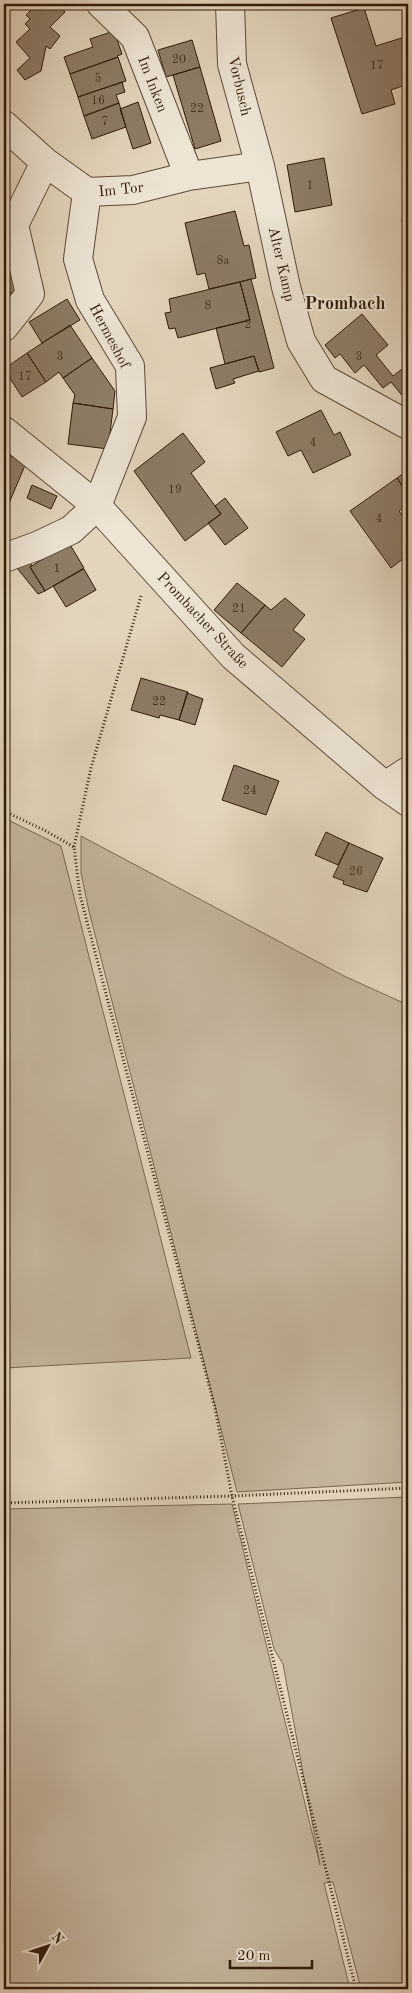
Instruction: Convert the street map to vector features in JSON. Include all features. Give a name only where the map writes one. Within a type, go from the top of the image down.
[{"type":"street","name":"Im Inken","points":[[101,4],[135,37],[189,176]]},
{"type":"street","name":"Vorbusch","points":[[230,4],[232,64],[260,166]]},
{"type":"street","name":"Im Tor","points":[[4,125],[45,162],[87,192],[133,190],[189,176],[260,166]]},
{"type":"street","points":[[4,327],[30,294],[14,225],[45,162]]},
{"type":"street","name":"Alter Kamp","points":[[260,166],[286,288],[301,341],[324,379],[408,425]]},
{"type":"street","name":"Hermeshof","points":[[87,192],[78,259],[90,300],[130,366],[132,408],[132,417],[97,506]]},
{"type":"street","name":"Prombacher Straße","points":[[4,431],[97,506],[233,656],[384,786],[408,802]]},
{"type":"street","points":[[4,558],[71,530],[97,506]]},
{"type":"street","points":[[384,786],[408,771]]},
{"type":"path","points":[[152,567],[138,603],[92,768],[74,847],[80,895],[214,1408],[232,1496],[356,1989]]},
{"type":"path","points":[[4,812],[46,831],[74,847]]},
{"type":"path","points":[[4,1503],[408,1488]]},
{"type":"shaded area","points":[[4,818],[61,846],[191,1358],[4,1368]]},
{"type":"shaded area","points":[[81,836],[344,976],[408,1005],[408,1482],[237,1492],[89,911],[81,873]]},
{"type":"shaded area","points":[[408,1497],[408,1989],[361,1989],[333,1882],[324,1883],[350,1989],[4,1989],[4,1509],[232,1504],[320,1865],[283,1664],[274,1649],[238,1504]]},
{"type":"building","points":[[4,4],[11,9],[4,15]]},
{"type":"building","points":[[37,4],[56,4],[65,12],[50,27],[60,36],[50,49],[46,46],[41,71],[25,80],[17,70],[30,58],[16,42],[30,29],[25,24],[30,19],[26,15]]},
{"type":"building","points":[[364,8],[376,46],[408,36],[408,84],[391,90],[395,104],[362,114],[331,18]]},
{"type":"building","points":[[114,31],[122,54],[70,74],[64,57],[93,47],[90,39]]},
{"type":"building","points":[[192,40],[200,67],[166,77],[158,50]]},
{"type":"building","points":[[118,57],[126,81],[78,97],[70,74]]},
{"type":"building","points":[[200,67],[221,141],[195,149],[173,75]]},
{"type":"building","points":[[122,82],[125,92],[116,95],[119,103],[84,116],[78,97]]},
{"type":"building","points":[[138,102],[151,143],[133,149],[120,109]]},
{"type":"building","points":[[119,103],[126,127],[92,139],[84,116]]},
{"type":"building","points":[[324,158],[332,205],[295,212],[287,165]]},
{"type":"building","points":[[235,211],[244,246],[249,245],[256,278],[209,289],[205,273],[197,275],[185,223]]},
{"type":"building","points":[[408,217],[408,232],[405,221],[402,222],[402,219]]},
{"type":"building","points":[[8,259],[20,289],[4,296],[4,261]]},
{"type":"building","points":[[251,279],[274,368],[259,372],[254,356],[225,364],[216,328],[250,320],[240,282]]},
{"type":"building","points":[[240,282],[250,320],[178,338],[175,328],[169,329],[165,313],[171,312],[169,299]]},
{"type":"building","points":[[67,299],[80,320],[42,343],[29,322]]},
{"type":"building","points":[[362,314],[388,345],[376,355],[393,376],[402,369],[408,378],[408,397],[405,399],[391,382],[383,388],[364,365],[355,373],[340,354],[335,358],[325,345]]},
{"type":"building","points":[[70,325],[92,358],[63,378],[59,372],[46,382],[27,353]]},
{"type":"building","points":[[27,353],[46,382],[22,397],[4,369]]},
{"type":"building","points":[[254,356],[259,371],[233,379],[235,383],[216,389],[210,368]]},
{"type":"building","points":[[92,358],[115,391],[113,409],[73,403],[75,395],[63,378]]},
{"type":"building","points":[[73,403],[113,409],[108,449],[68,444]]},
{"type":"building","points":[[321,410],[334,435],[340,432],[351,455],[313,473],[301,450],[288,456],[276,432]]},
{"type":"building","points":[[183,433],[205,462],[191,473],[221,514],[185,541],[134,471]]},
{"type":"building","points":[[4,453],[26,463],[7,508],[4,507]]},
{"type":"building","points":[[408,470],[408,495],[397,478]]},
{"type":"building","points":[[397,478],[408,495],[408,505],[399,511],[408,524],[408,555],[391,568],[350,511]]},
{"type":"building","points":[[32,485],[57,496],[51,509],[27,498]]},
{"type":"building","points":[[225,498],[248,528],[225,545],[208,523],[221,514],[215,506]]},
{"type":"building","points":[[69,543],[84,568],[45,591],[30,567]]},
{"type":"building","points":[[29,560],[32,566],[30,567],[45,591],[38,594],[17,568]]},
{"type":"building","points":[[84,569],[96,590],[66,607],[53,586]]},
{"type":"building","points":[[237,583],[265,605],[241,633],[214,610]]},
{"type":"building","points":[[285,598],[305,615],[293,630],[305,639],[282,667],[241,633],[265,605],[271,610]]},
{"type":"building","points":[[141,678],[188,692],[179,720],[160,715],[159,718],[131,710]]},
{"type":"building","points":[[187,693],[203,699],[195,725],[179,720]]},
{"type":"building","points":[[234,765],[279,781],[266,815],[222,800]]},
{"type":"building","points":[[326,832],[349,843],[338,865],[315,855]]},
{"type":"building","points":[[349,843],[383,858],[367,892],[343,884],[344,881],[333,877]]},
{"type":"building","points":[[408,903],[408,920],[403,905]]},
{"type":"district","name":"Prombach","points":[[345,303]]}]
